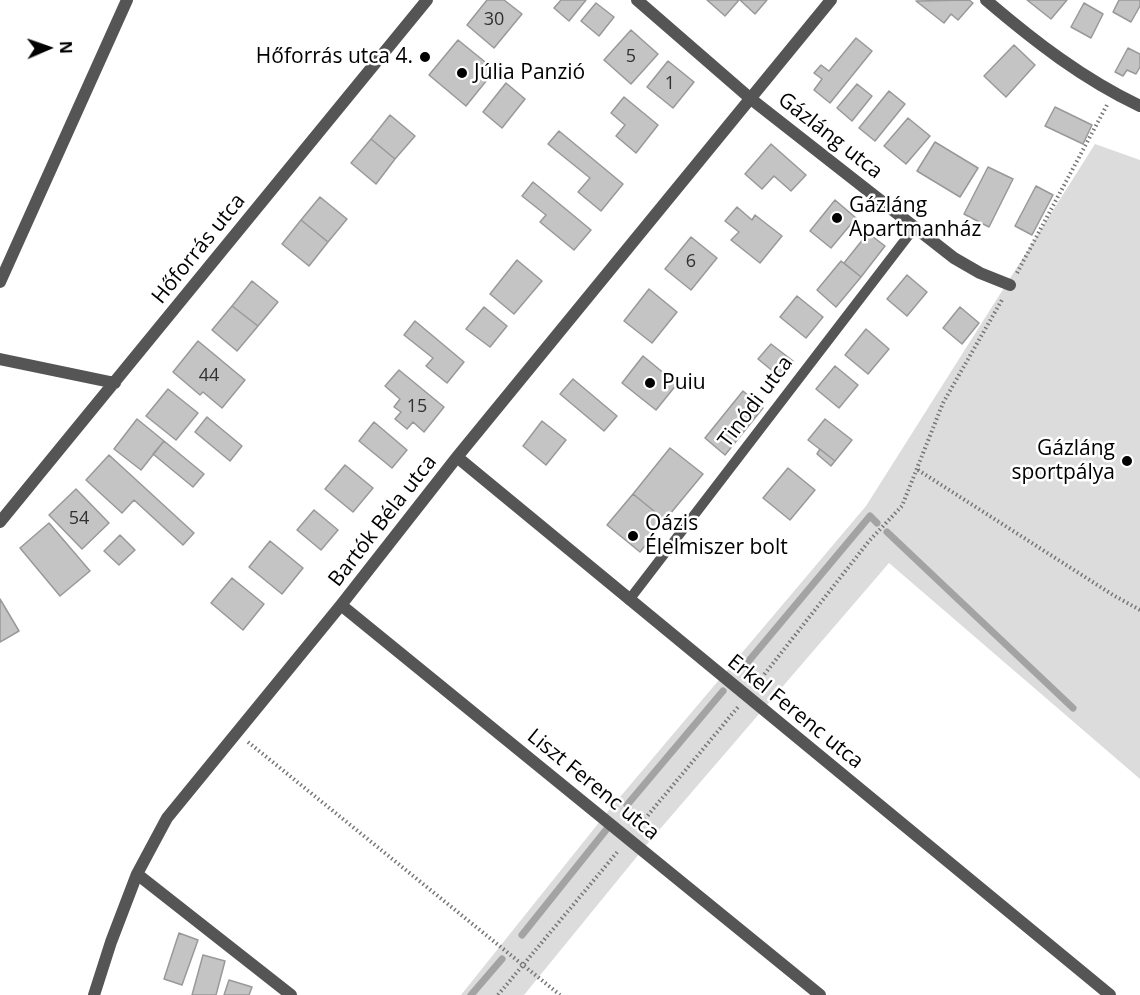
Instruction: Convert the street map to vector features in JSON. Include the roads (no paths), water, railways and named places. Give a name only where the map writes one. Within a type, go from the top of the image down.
[{"type":"street","points":[[0,282],[127,0]]},
{"type":"street","name":"Hőforrás utca","points":[[0,522],[427,0]]},
{"type":"street","name":"Gázláng utca","points":[[637,0],[751,99],[967,267],[1010,285]]},
{"type":"street","name":"Bartók Béla utca","points":[[94,995],[137,874],[167,818],[341,605],[457,457],[831,0]]},
{"type":"street","points":[[986,0],[1044,49],[1113,93],[1140,106]]},
{"type":"street","points":[[0,359],[115,382]]},
{"type":"street","name":"Erkel Ferenc utca","points":[[457,457],[746,698],[1110,995]]},
{"type":"street","name":"Liszt Ferenc utca","points":[[341,605],[820,995]]},
{"type":"street","points":[[137,874],[291,995]]},
{"type":"lane","name":"Tinódi utca","points":[[629,600],[915,227]]},
{"type":"waterway","points":[[747,663],[870,516],[877,523]]},
{"type":"waterway","points":[[887,532],[1073,708]]},
{"type":"waterway","points":[[627,805],[723,691]]},
{"type":"waterway","points":[[522,935],[606,830]]},
{"type":"waterway","points":[[471,995],[502,959]]},
{"type":"place","name":"Hőforrás utca 4.","points":[[425,57]]},
{"type":"place","name":"Júlia Panzió","points":[[462,73]]},
{"type":"place","name":"Gázláng Apartmanház","points":[[837,218]]},
{"type":"place","name":"Puiu","points":[[650,383]]},
{"type":"place","name":"Gázláng sportpálya","points":[[1127,461]]},
{"type":"place","name":"Oázis Élelmiszer bolt","points":[[633,536]]}]
